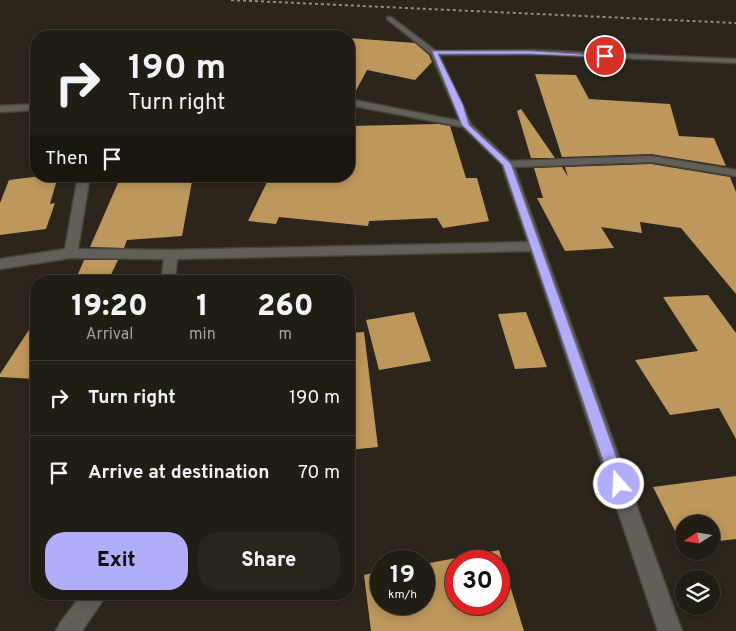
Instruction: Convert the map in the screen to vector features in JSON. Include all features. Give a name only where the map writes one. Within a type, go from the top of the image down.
[{"type":"street","points":[[390,18],[434,53],[459,105],[466,125],[507,164],[670,631]]},
{"type":"street","points":[[434,53],[531,52],[736,61]]},
{"type":"street","points":[[355,103],[466,125]]},
{"type":"street","points":[[0,109],[30,107]]},
{"type":"street","points":[[507,164],[651,159],[736,173]]},
{"type":"street","points":[[71,252],[83,182]]},
{"type":"street","points":[[0,264],[71,252],[170,255],[535,246]]},
{"type":"street","points":[[168,275],[170,255]]},
{"type":"street","points":[[68,631],[91,600]]},
{"type":"building","points":[[355,38],[415,43],[429,55],[432,62],[415,80],[367,70],[355,92]]},
{"type":"building","points":[[535,74],[576,75],[589,99],[670,104],[679,136],[714,138],[726,166],[651,154],[562,157]]},
{"type":"building","points":[[521,109],[555,158],[531,158],[517,111]]},
{"type":"building","points":[[439,124],[450,126],[466,178],[477,178],[489,221],[443,228],[437,218],[369,221],[368,226],[279,217],[276,224],[248,221],[267,182],[355,182],[355,126]]},
{"type":"building","points":[[651,164],[730,177],[736,192],[736,294],[681,228],[640,222],[642,233],[601,227],[614,248],[565,251],[537,198],[543,198],[534,168],[562,167],[568,177],[565,167]]},
{"type":"building","points":[[30,177],[30,182],[56,182],[50,204],[55,203],[46,229],[0,235],[0,203],[9,180]]},
{"type":"building","points":[[118,182],[192,182],[182,236],[127,240],[124,248],[90,247]]},
{"type":"building","points":[[84,260],[118,260],[111,275],[78,275]]},
{"type":"building","points":[[708,295],[736,333],[736,439],[719,408],[670,415],[635,360],[698,351],[663,297]]},
{"type":"building","points":[[414,312],[431,361],[379,370],[366,320]]},
{"type":"building","points":[[526,312],[547,367],[515,369],[498,314]]},
{"type":"building","points":[[30,328],[30,379],[0,377],[0,374]]},
{"type":"building","points":[[364,332],[378,447],[355,449],[355,333]]},
{"type":"building","points":[[736,476],[736,539],[720,541],[720,515],[675,515],[675,531],[653,487]]},
{"type":"building","points":[[445,560],[445,615],[510,615],[510,586],[524,631],[371,631],[364,575],[370,574],[370,615],[435,615],[435,562]]},
{"type":"railway","points":[[231,0],[736,23]]},
{"type":"route","points":[[605,56],[531,52],[434,53],[459,105],[466,125],[507,164],[619,484]]}]
